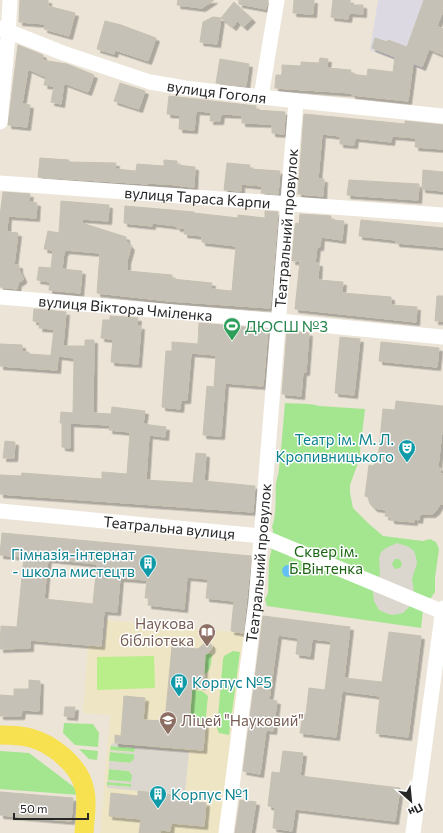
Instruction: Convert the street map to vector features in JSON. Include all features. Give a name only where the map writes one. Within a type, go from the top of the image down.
[{"type":"main road","points":[[0,735],[21,736],[38,740],[54,750],[70,764],[84,787],[84,833]]},
{"type":"street","points":[[0,122],[4,30],[10,0]]},
{"type":"street","points":[[261,97],[277,0]]},
{"type":"street","name":"вулиця Гоголя","points":[[4,30],[63,53],[150,82],[185,88],[261,97],[443,116]]},
{"type":"street","name":"Театральний провулок","points":[[226,833],[256,601],[296,101]]},
{"type":"street","name":"вулиця Тараса Карпи","points":[[0,183],[443,215]]},
{"type":"street","name":"вулиця Віктора Чміленка","points":[[0,297],[443,337]]},
{"type":"street","name":"Театральна вулиця","points":[[0,511],[261,536],[443,612]]},
{"type":"street","points":[[413,833],[443,608]]},
{"type":"shaded area","points":[[378,0],[443,0],[443,12],[422,69],[370,50]]},
{"type":"shaded area","points":[[397,543],[409,547],[414,551],[417,563],[412,579],[414,592],[410,606],[403,613],[393,615],[379,610],[374,601],[373,591],[380,575],[379,558],[381,552]],"holes":[[[395,559],[398,559],[402,564],[400,568],[395,569],[392,563]]]},
{"type":"shaded area","points":[[107,620],[244,633],[219,833],[100,833],[110,715],[83,713],[88,645],[104,647]]},
{"type":"shaded area","points":[[111,743],[189,751],[185,795],[107,788],[107,785],[131,787],[131,784],[107,782],[108,780],[131,782],[132,775],[129,771],[109,769],[109,761],[130,763],[134,759],[134,754],[110,751],[134,752],[135,748],[111,746]]},
{"type":"green space","name":"Сквер ім. Б.Вінтенка","points":[[285,403],[365,409],[359,460],[350,485],[353,508],[383,536],[423,541],[430,539],[436,542],[439,549],[435,578],[435,592],[430,599],[424,600],[421,628],[267,606],[265,599],[268,593],[272,527],[274,521],[276,483],[279,470],[279,456],[281,450]]},
{"type":"green space","points":[[233,651],[240,652],[229,735],[219,733],[217,728],[223,659],[224,656]]},
{"type":"green space","points":[[212,654],[211,664],[210,669],[203,675],[205,655]]},
{"type":"green space","points":[[154,656],[155,688],[97,690],[97,657]]},
{"type":"green space","points":[[192,690],[202,691],[208,696],[205,725],[189,723]]},
{"type":"green space","points":[[64,723],[93,724],[99,733],[98,747],[75,745],[63,733]]},
{"type":"green space","points":[[111,746],[135,748],[135,752],[110,750]]},
{"type":"green space","points":[[79,749],[98,751],[97,760],[89,759]]},
{"type":"green space","points":[[0,751],[29,753],[74,787],[79,795],[0,789]]},
{"type":"green space","points":[[110,752],[134,754],[134,760],[130,763],[109,761]]},
{"type":"green space","points":[[109,769],[129,771],[132,775],[132,782],[108,780]]},
{"type":"green space","points":[[107,782],[132,784],[131,787],[107,785]]},
{"type":"water","points":[[286,565],[290,565],[294,571],[290,577],[286,577],[282,573],[282,569]]},
{"type":"building","points":[[20,0],[48,0],[48,6],[75,13],[69,36],[44,29],[45,24],[19,22]]},
{"type":"building","points":[[178,0],[214,0],[202,8],[177,5]]},
{"type":"building","points":[[239,0],[268,0],[266,9],[239,4]]},
{"type":"building","points":[[294,0],[314,0],[313,14],[293,13]]},
{"type":"building","points":[[333,0],[350,0],[350,5],[363,5],[363,14],[349,13],[348,19],[331,17]]},
{"type":"building","points":[[424,0],[443,0],[443,11],[437,26],[443,29],[443,55],[429,49],[422,67],[413,63],[408,101],[352,95],[352,93],[275,88],[276,75],[282,75],[282,65],[301,66],[301,62],[319,63],[320,58],[328,59],[327,68],[351,70],[350,74],[367,76],[368,69],[393,72],[395,57],[372,48],[375,38],[387,42],[388,40],[407,47]]},
{"type":"building","points":[[234,2],[252,19],[244,27],[237,21],[233,27],[221,18]]},
{"type":"building","points":[[213,17],[221,18],[217,44],[200,42],[203,22]]},
{"type":"building","points":[[105,21],[121,25],[156,38],[148,61],[115,50],[114,54],[97,49]]},
{"type":"building","points":[[18,45],[43,55],[42,60],[67,64],[94,75],[88,92],[64,83],[61,104],[51,102],[54,86],[44,85],[46,77],[28,69],[22,104],[30,105],[27,127],[8,125]]},
{"type":"building","points":[[220,59],[249,64],[246,86],[216,83]]},
{"type":"building","points":[[120,83],[145,91],[139,109],[114,101]]},
{"type":"building","points":[[169,96],[256,106],[256,110],[285,112],[284,134],[272,133],[272,124],[242,123],[242,115],[221,114],[220,121],[210,121],[211,112],[196,111],[194,130],[179,129],[180,115],[167,114]]},
{"type":"building","points":[[304,114],[405,124],[405,121],[443,125],[443,149],[415,147],[416,138],[392,136],[391,142],[355,138],[354,145],[340,144],[340,136],[322,134],[318,179],[324,179],[323,196],[298,194]]},
{"type":"building","points":[[40,158],[69,160],[69,162],[116,163],[115,169],[136,171],[137,164],[164,166],[164,160],[177,161],[177,165],[195,167],[194,187],[38,177]]},
{"type":"building","points":[[227,163],[250,165],[249,169],[280,171],[278,194],[261,193],[262,186],[241,184],[241,191],[224,190]]},
{"type":"building","points":[[423,170],[443,172],[443,191],[422,189]]},
{"type":"building","points":[[349,180],[419,184],[418,200],[347,195]]},
{"type":"building","points":[[3,192],[30,194],[29,202],[37,203],[36,218],[8,216],[7,232],[18,233],[14,265],[19,265],[19,270],[23,280],[18,283],[17,289],[0,287],[0,216]]},
{"type":"building","points":[[61,201],[109,205],[108,221],[82,219],[82,223],[126,237],[126,240],[131,247],[127,261],[127,271],[172,275],[172,279],[212,283],[211,289],[232,291],[236,246],[202,242],[202,236],[184,234],[185,228],[177,228],[177,226],[152,223],[152,226],[124,223],[125,206],[194,212],[238,218],[238,215],[265,218],[265,211],[278,212],[270,308],[169,301],[97,293],[100,253],[65,250],[62,269],[82,271],[80,293],[49,290],[50,282],[37,280],[39,267],[51,268],[53,250],[44,249],[48,231],[59,233]]},
{"type":"building","points":[[300,214],[331,216],[331,220],[344,221],[342,240],[321,237],[320,247],[317,247],[315,263],[319,263],[318,280],[343,282],[342,293],[391,297],[391,305],[417,307],[416,322],[295,309],[300,261],[292,261],[295,227],[296,223],[299,224]]},
{"type":"building","points":[[361,220],[443,228],[443,247],[396,243],[396,240],[359,236]]},
{"type":"building","points":[[437,296],[443,296],[443,321],[435,321]]},
{"type":"building","points":[[34,309],[66,312],[63,346],[85,346],[85,340],[94,340],[93,413],[111,414],[112,407],[145,411],[143,424],[166,427],[165,437],[149,435],[146,480],[193,483],[196,453],[206,454],[204,481],[255,486],[253,512],[0,494],[0,475],[21,476],[22,473],[102,479],[102,472],[127,474],[130,432],[109,430],[110,425],[70,423],[70,448],[62,447],[62,423],[60,423],[61,412],[73,413],[74,358],[51,355],[54,329],[39,328],[40,322],[33,321]]},
{"type":"building","points":[[110,316],[138,318],[137,326],[141,326],[138,364],[111,362],[113,339],[101,338],[103,320],[110,320]]},
{"type":"building","points":[[199,323],[268,329],[263,386],[225,383],[221,436],[203,435],[207,386],[214,387],[216,355],[191,353],[187,400],[181,400],[180,409],[162,407],[166,351],[172,351],[172,342],[198,344]]},
{"type":"building","points":[[287,331],[309,333],[306,372],[303,372],[301,396],[282,394]]},
{"type":"building","points":[[340,337],[360,339],[354,395],[335,393]]},
{"type":"building","points":[[381,342],[439,348],[437,367],[379,361]]},
{"type":"building","points":[[0,344],[22,345],[22,352],[29,352],[29,354],[58,356],[57,370],[0,366]]},
{"type":"building","name":"Театр ім. М. Л. Кропивницького","points":[[396,401],[443,406],[443,422],[438,467],[441,468],[440,474],[443,474],[443,504],[440,504],[436,511],[432,514],[420,514],[419,520],[414,519],[414,522],[391,520],[391,517],[385,516],[386,510],[374,508],[370,504],[368,497],[365,496],[369,465],[374,466],[375,460],[378,461],[383,409],[395,410]]},
{"type":"building","points":[[5,441],[15,442],[14,458],[3,458]]},
{"type":"building","points":[[2,533],[251,556],[243,633],[231,631],[234,601],[206,598],[208,579],[187,577],[184,609],[148,605],[149,598],[145,598],[147,580],[120,578],[117,612],[104,611],[101,646],[30,640],[30,648],[0,649],[1,626],[17,627],[24,557],[0,555]],"holes":[[[48,559],[97,564],[93,604],[44,599]]]},
{"type":"building","points":[[263,616],[350,627],[344,678],[382,682],[389,632],[421,636],[408,737],[376,733],[380,696],[342,691],[336,737],[300,733],[303,714],[306,714],[309,688],[325,690],[331,641],[312,639],[310,656],[296,654],[298,638],[278,635],[269,700],[277,701],[273,731],[266,730],[260,774],[243,771]]},
{"type":"building","name":"Корпус №5","points":[[205,643],[210,643],[212,646],[211,650],[205,655],[203,686],[192,685],[189,723],[205,725],[203,750],[115,743],[115,735],[121,736],[124,696],[145,698],[143,720],[165,721],[172,646],[198,649]]},
{"type":"building","points":[[29,680],[40,681],[39,711],[22,710],[21,716],[0,716],[0,695],[14,696],[14,689],[29,689]]},
{"type":"building","points":[[65,707],[75,707],[74,717],[64,716]]},
{"type":"building","points":[[283,751],[303,753],[300,776],[400,788],[395,821],[295,809],[292,831],[273,828],[275,807],[268,806],[272,772],[280,773]]},
{"type":"building","name":"Корпус №1","points":[[138,791],[181,796],[180,800],[206,803],[204,826],[171,823],[170,831],[161,830],[160,833],[139,833],[141,819],[109,816],[111,793],[138,796]]},
{"type":"building","points":[[0,792],[73,798],[71,821],[0,815]]},
{"type":"building","points":[[240,800],[256,802],[251,833],[235,833]]},
{"type":"place","name":"ДЮСШ №3","points":[[232,341]]},
{"type":"place","name":"Театр ім. М. Л. Кропивницького","points":[[407,463]]},
{"type":"place","name":"Гімназія-інтернат - школа мистецтв","points":[[148,578]]},
{"type":"place","name":"Наукова бібліотека","points":[[207,647]]},
{"type":"place","name":"Корпус №5","points":[[179,697]]},
{"type":"place","name":"Ліцей \"Науковий\"","points":[[168,735]]},
{"type":"place","name":"Корпус №1","points":[[158,809]]}]
